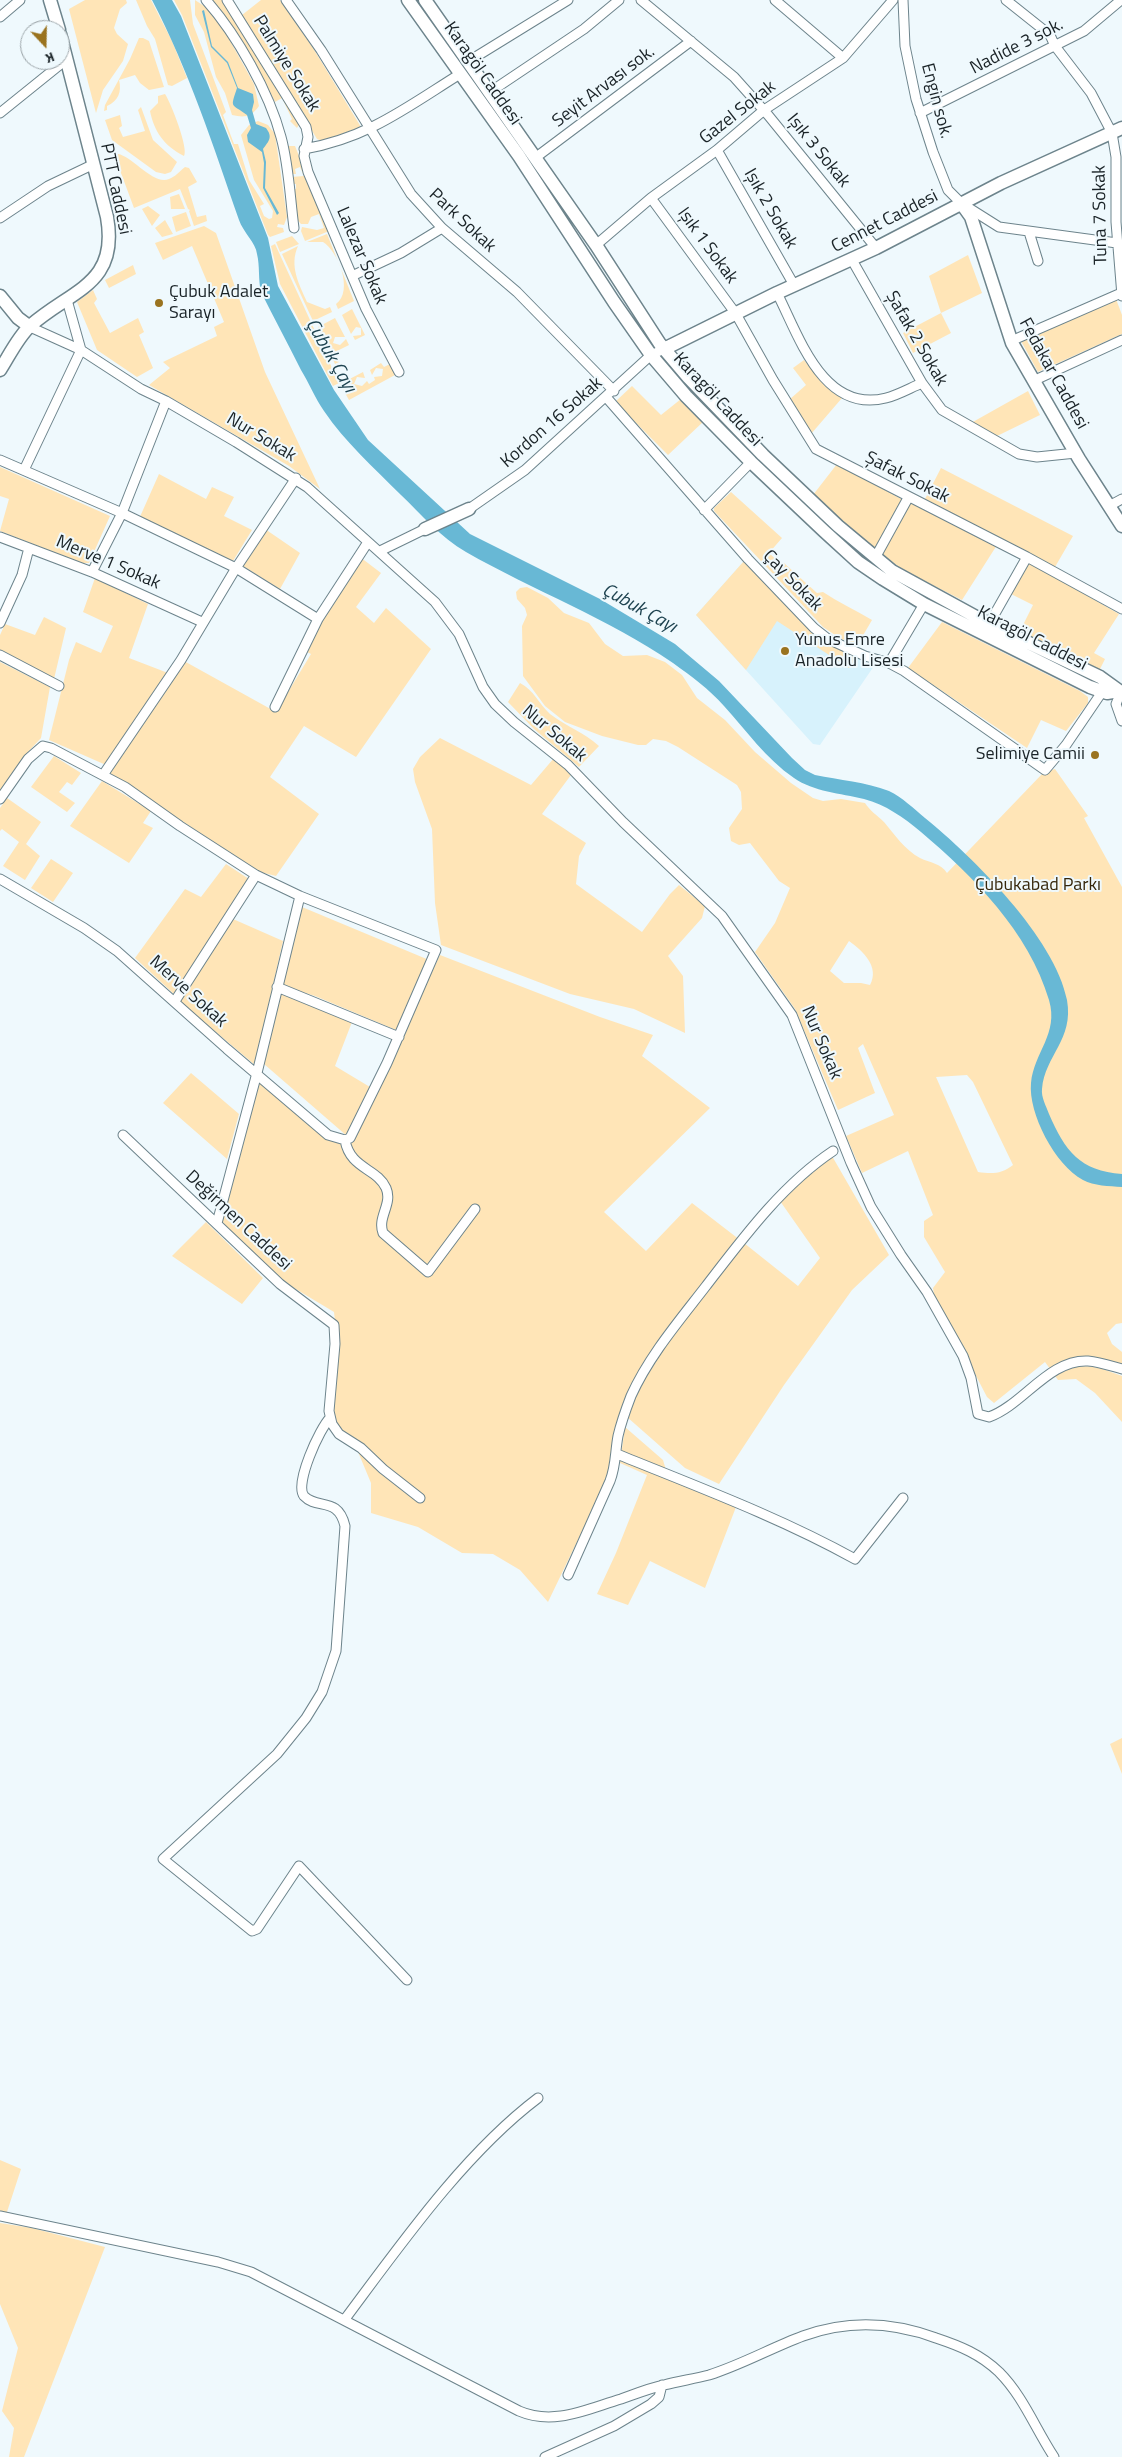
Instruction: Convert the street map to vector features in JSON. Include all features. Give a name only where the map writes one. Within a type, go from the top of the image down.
[{"type":"main road","points":[[50,0],[56,20]]},
{"type":"main road","name":"Karagöl Caddesi","points":[[408,0],[543,190],[614,302],[651,355],[686,396],[751,462],[858,562],[889,583],[924,604],[1102,692],[1120,692]]},
{"type":"main road","points":[[431,2],[469,62],[596,245],[664,349],[688,377],[763,455],[875,558],[915,585],[989,624],[1100,677],[1120,692]]},
{"type":"main road","name":"PTT Caddesi","points":[[0,370],[30,326],[67,300],[98,274],[108,253],[109,231],[70,70]]},
{"type":"main road","name":"Cennet Caddesi","points":[[664,349],[777,293],[852,260],[961,203],[1117,130]]},
{"type":"main road","name":"Fedakar Caddesi","points":[[961,203],[971,217],[1011,341],[1076,453],[1122,526]]},
{"type":"main road","points":[[0,296],[18,318],[30,326]]},
{"type":"main road","points":[[425,529],[469,508]]},
{"type":"street","points":[[0,17],[20,0]]},
{"type":"street","points":[[206,0],[241,51],[274,114],[283,147],[294,228]]},
{"type":"street","name":"Palmiye Sokak","points":[[227,0],[306,127],[308,137],[304,149]]},
{"type":"street","name":"Park Sokak","points":[[286,0],[321,50],[411,194],[442,228],[517,292],[610,394]]},
{"type":"street","points":[[469,62],[568,0]]},
{"type":"street","points":[[490,92],[584,29],[619,0]]},
{"type":"street","name":"Işık 3 Sokak","points":[[641,0],[734,77],[764,110],[876,248]]},
{"type":"street","points":[[775,0],[843,58]]},
{"type":"street","name":"Gazel Sokak","points":[[596,245],[651,198],[717,150],[764,110],[843,58],[893,0]]},
{"type":"street","name":"Engin sok.","points":[[903,0],[905,46],[920,113],[948,190],[961,203],[994,225],[1029,232],[1117,243]]},
{"type":"street","name":"Tuna 7 Sokak","points":[[1006,0],[1050,35],[1055,46],[1092,93],[1117,130],[1116,157],[1119,220],[1117,243],[1122,295]]},
{"type":"street","name":"Nadide 3 sok.","points":[[920,113],[1084,31],[1118,3]]},
{"type":"street","name":"Seyit Arvası sok.","points":[[535,158],[691,42]]},
{"type":"street","points":[[0,113],[53,70]]},
{"type":"street","points":[[304,149],[331,144],[371,130],[460,74]]},
{"type":"street","name":"Lalezar Sokak","points":[[304,149],[304,160],[308,172],[352,276],[380,339],[399,372]]},
{"type":"street","name":"Işık 2 Sokak","points":[[717,150],[794,285]]},
{"type":"street","points":[[0,218],[48,186],[94,164]]},
{"type":"street","name":"Işık 1 Sokak","points":[[651,198],[736,314]]},
{"type":"street","points":[[352,276],[401,253],[442,228]]},
{"type":"street","points":[[1029,232],[1038,261]]},
{"type":"street","name":"Şafak 2 Sokak","points":[[852,260],[922,383],[942,410],[1019,454],[1037,456],[1076,453]]},
{"type":"street","points":[[777,293],[810,360],[837,391],[850,397],[875,400],[886,398],[922,383]]},
{"type":"street","points":[[1011,341],[1122,295]]},
{"type":"street","points":[[24,470],[81,350],[67,300]]},
{"type":"street","name":"Şafak Sokak","points":[[736,314],[773,380],[816,449],[908,498],[1027,557],[1122,609]]},
{"type":"street","name":"Nur Sokak","points":[[30,326],[81,350],[141,389],[166,401],[296,478],[380,551],[420,588],[448,618],[459,634],[482,687],[495,704],[514,722],[568,764],[630,829],[694,892],[714,908],[745,946],[792,1015],[871,1207],[927,1292],[964,1356],[972,1378],[976,1409],[982,1416],[989,1417],[1004,1410],[1054,1372],[1067,1366],[1087,1361],[1122,1369]]},
{"type":"street","points":[[1033,381],[1122,340]]},
{"type":"street","name":"Kordon 16 Sokak","points":[[469,508],[525,470],[651,355],[664,349]]},
{"type":"street","name":"Çay Sokak","points":[[610,394],[704,510],[789,602],[822,634],[865,656],[889,663],[904,670],[1045,770],[1066,746],[1102,692]]},
{"type":"street","points":[[92,572],[122,513],[166,401]]},
{"type":"street","points":[[0,460],[122,513],[236,568],[318,619]]},
{"type":"street","points":[[704,510],[751,462]]},
{"type":"street","points":[[103,775],[181,660],[236,568],[296,478]]},
{"type":"street","points":[[875,558],[908,498]]},
{"type":"street","points":[[1109,506],[1122,499]]},
{"type":"street","points":[[380,551],[425,529]]},
{"type":"street","name":"Merve 1 Sokak","points":[[0,537],[92,572],[202,622]]},
{"type":"street","points":[[275,707],[318,619],[368,542]]},
{"type":"street","points":[[0,624],[22,575],[29,548]]},
{"type":"street","points":[[989,624],[1027,557]]},
{"type":"street","points":[[889,663],[924,604]]},
{"type":"street","points":[[0,655],[59,686]]},
{"type":"street","points":[[1120,692],[1116,704],[1122,721]]},
{"type":"street","points":[[0,799],[28,759],[43,746],[137,794],[194,836],[256,875],[300,896],[436,950],[398,1037],[350,1138],[345,1140],[349,1156],[386,1188],[388,1196],[381,1222],[382,1233],[428,1272],[475,1209]]},
{"type":"street","points":[[175,1001],[256,875]]},
{"type":"street","name":"Merve Sokak","points":[[0,879],[102,940],[328,1134],[345,1140]]},
{"type":"street","points":[[217,1223],[257,1073],[300,896]]},
{"type":"street","points":[[277,987],[398,1037]]},
{"type":"street","name":"Değirmen Caddesi","points":[[123,1135],[280,1284],[334,1325],[335,1344],[330,1390],[330,1418]]},
{"type":"street","points":[[568,1575],[616,1465],[618,1437],[632,1395],[681,1318],[718,1270],[784,1192],[833,1151]]},
{"type":"street","points":[[330,1418],[339,1434],[361,1448],[382,1469],[420,1498]]},
{"type":"street","points":[[330,1418],[304,1469],[301,1486],[303,1494],[308,1499],[330,1505],[338,1512],[345,1526],[336,1651],[328,1678],[315,1705],[277,1754],[163,1859],[252,1931],[257,1929],[299,1866],[407,1980]]},
{"type":"street","points":[[616,1454],[768,1515],[808,1533],[855,1559],[903,1498]]},
{"type":"street","points":[[345,2319],[468,2162],[509,2120],[538,2098]]},
{"type":"street","points":[[0,2216],[218,2262],[251,2272],[345,2319],[488,2396],[536,2417],[564,2416],[662,2385],[707,2375],[748,2361],[804,2336],[850,2326],[876,2324],[900,2327],[971,2350],[989,2363],[1022,2400],[1054,2457]]},
{"type":"street","points":[[545,2457],[614,2426],[651,2404],[659,2397],[662,2385]]},
{"type":"shaded area","name":"Yunus Emre Anadolu Lisesi","points":[[744,561],[815,636],[825,643],[874,666],[820,745],[813,744],[696,615]]},
{"type":"green space","points":[[85,0],[126,0],[127,3],[120,9],[114,28],[117,34],[128,44],[123,61],[103,90],[96,113],[69,9]]},
{"type":"green space","points":[[136,0],[151,0],[172,41],[187,78],[172,86],[168,85],[155,39]]},
{"type":"green space","points":[[174,0],[190,0],[193,24],[226,112],[223,115],[234,144],[238,144],[249,180],[264,204],[260,206],[264,216],[269,219],[272,218],[273,211],[254,180],[241,135],[249,125],[258,121],[268,125],[275,134],[287,217],[284,225],[278,224],[277,227],[283,228],[284,232],[270,237],[268,235],[182,15]]},
{"type":"green space","points":[[195,0],[210,10],[223,28],[254,84],[259,106],[250,114],[244,116],[232,115],[225,93],[216,77],[204,32],[195,15]]},
{"type":"green space","points":[[212,0],[223,0],[300,123],[297,128],[290,121],[292,119],[282,98],[275,102],[264,80]]},
{"type":"green space","points":[[261,0],[280,0],[313,48],[361,127],[322,141],[317,139],[242,15]]},
{"type":"green space","points":[[139,38],[149,41],[164,87],[149,90],[140,83],[135,75],[119,80],[118,96],[114,102],[107,106],[107,110],[104,111],[105,105]]},
{"type":"green space","points":[[165,94],[182,136],[184,156],[166,143],[154,125],[150,111],[158,103],[158,96]]},
{"type":"green space","points":[[141,107],[153,140],[177,162],[171,172],[165,174],[156,172],[112,140],[105,120],[120,115],[122,126],[119,128],[123,137],[145,131],[138,110]]},
{"type":"green space","points":[[287,146],[295,146],[329,231],[305,241],[301,231],[302,227],[317,230],[324,228],[319,214],[311,217],[308,224],[301,224],[295,217],[292,189],[296,189],[296,184],[291,184],[291,177],[304,176],[300,167],[295,169],[296,174],[290,174]]},
{"type":"green space","points":[[118,154],[124,156],[150,175],[163,180],[173,177],[185,167],[189,168],[197,182],[188,187],[197,217],[206,215],[207,221],[194,226],[190,210],[180,189],[134,208],[115,157]]},
{"type":"green space","points":[[179,194],[185,209],[171,209],[170,197]]},
{"type":"green space","points":[[148,206],[160,215],[152,226],[142,209]]},
{"type":"green space","points":[[186,212],[191,226],[176,232],[172,217]]},
{"type":"green space","points":[[165,220],[173,234],[162,237],[155,228]]},
{"type":"green space","points":[[204,226],[216,233],[265,372],[320,489],[289,466],[149,385],[170,368],[163,362],[217,336],[214,327],[224,322],[192,246],[163,260],[155,243]]},
{"type":"green space","points":[[327,234],[338,261],[329,247],[323,242],[307,242]]},
{"type":"green space","points":[[292,236],[299,244],[280,252],[276,242]]},
{"type":"green space","points":[[275,244],[339,383],[333,386],[280,284],[271,246]]},
{"type":"green space","points":[[298,246],[294,261],[296,275],[307,302],[325,309],[330,307],[332,312],[313,321],[282,254]]},
{"type":"green space","points":[[968,255],[982,293],[941,313],[929,276]]},
{"type":"green space","points":[[133,265],[136,274],[109,288],[105,280]]},
{"type":"green space","points":[[340,265],[354,301],[338,309],[336,304],[344,290]]},
{"type":"green space","points":[[93,290],[97,299],[94,303],[110,333],[138,318],[144,332],[139,335],[153,368],[137,377],[97,350],[77,302]]},
{"type":"green space","points":[[1116,299],[1122,315],[1122,334],[1038,372],[1021,341]]},
{"type":"green space","points":[[352,309],[365,335],[355,340],[353,336],[361,335],[361,328],[356,327],[351,334],[342,315]]},
{"type":"green space","points":[[941,313],[951,333],[913,353],[903,333]]},
{"type":"green space","points":[[335,318],[345,337],[335,337],[333,343],[340,345],[346,339],[349,345],[335,352],[339,362],[335,364],[318,327]]},
{"type":"green space","points":[[804,360],[826,387],[842,398],[811,434],[789,400],[806,385],[793,368]]},
{"type":"green space","points":[[381,363],[384,367],[390,364],[395,375],[349,400],[340,384],[363,372],[365,378],[357,377],[354,384],[362,386],[367,381],[369,384],[375,380],[374,377],[382,376],[383,369],[376,368],[372,375],[370,370]]},
{"type":"green space","points":[[632,386],[661,415],[681,399],[703,422],[668,455],[615,402]]},
{"type":"green space","points":[[1028,391],[1040,415],[995,437],[971,423]]},
{"type":"green space","points":[[837,464],[903,500],[875,552],[813,495]]},
{"type":"green space","points":[[0,467],[110,516],[89,563],[81,563],[0,531],[9,499],[0,496]]},
{"type":"green space","points":[[941,468],[1073,536],[1055,567],[925,499]]},
{"type":"green space","points":[[159,474],[206,499],[212,487],[234,497],[224,516],[252,530],[233,561],[139,519]]},
{"type":"green space","points":[[731,492],[782,538],[769,553],[781,564],[784,563],[817,593],[823,592],[872,620],[858,644],[841,639],[823,627],[714,511],[714,508]]},
{"type":"green space","points":[[910,502],[997,545],[962,600],[903,570],[882,554]]},
{"type":"green space","points":[[265,529],[300,553],[280,589],[243,566]]},
{"type":"green space","points":[[360,557],[381,573],[356,607],[374,623],[386,608],[431,649],[356,757],[304,726],[270,777],[319,814],[276,876],[260,872],[110,774],[184,661],[276,712],[311,654],[303,650]]},
{"type":"green space","points":[[744,561],[815,636],[856,658],[849,668],[777,621],[746,670],[696,615]]},
{"type":"green space","points":[[1029,562],[1119,614],[1094,653],[1105,659],[1099,671],[1020,631],[1033,605],[1011,594]]},
{"type":"green space","points":[[95,578],[148,604],[129,658],[168,673],[106,765],[49,740],[69,660],[76,642],[101,653],[113,626],[83,612]]},
{"type":"green space","name":"Çubukabad Parkı","points":[[527,587],[548,598],[564,613],[589,623],[605,644],[623,656],[647,655],[665,662],[682,675],[697,698],[725,720],[755,752],[791,783],[813,798],[823,801],[841,799],[865,803],[910,851],[920,858],[938,865],[947,873],[1043,773],[1055,769],[1088,816],[1084,818],[1122,887],[1122,1323],[1116,1324],[1107,1333],[1112,1344],[1122,1352],[1122,1365],[1105,1359],[1090,1358],[1057,1369],[1060,1373],[1084,1366],[1122,1376],[1122,1422],[1095,1393],[1076,1379],[1058,1380],[1045,1362],[994,1403],[987,1397],[934,1295],[933,1288],[945,1272],[924,1237],[924,1221],[933,1215],[908,1151],[862,1173],[846,1136],[894,1115],[863,1044],[858,1048],[875,1093],[838,1110],[795,1009],[755,952],[775,923],[790,888],[779,881],[750,843],[739,845],[731,841],[729,828],[742,809],[741,792],[737,785],[666,741],[653,739],[646,745],[638,745],[602,736],[565,722],[545,706],[523,676],[522,626],[527,615],[525,608],[517,599],[516,592],[520,588]],"holes":[[[849,941],[860,950],[871,966],[873,978],[870,985],[844,983],[830,971]],[[967,1075],[973,1082],[1013,1165],[1001,1172],[978,1172],[936,1077]]]},
{"type":"green space","points":[[44,617],[66,628],[54,679],[0,654],[0,635],[5,624],[35,635]]},
{"type":"green space","points":[[942,622],[1080,691],[1088,697],[1088,703],[1066,731],[1041,720],[1027,748],[908,668]]},
{"type":"green space","points":[[0,662],[50,687],[41,738],[27,753],[0,791]]},
{"type":"green space","points":[[520,683],[533,693],[550,714],[599,746],[579,767],[534,729],[508,702]]},
{"type":"green space","points":[[440,738],[531,785],[554,758],[571,775],[542,814],[586,843],[579,856],[576,884],[642,932],[670,894],[679,885],[705,906],[702,918],[668,956],[683,976],[685,1033],[634,1009],[570,994],[441,945],[435,903],[432,829],[415,782],[413,769],[420,757]]},
{"type":"green space","points":[[54,756],[81,773],[72,785],[67,782],[59,792],[75,803],[67,812],[31,787]]},
{"type":"green space","points":[[102,781],[151,811],[143,823],[153,828],[129,863],[70,826]]},
{"type":"green space","points":[[7,798],[41,822],[26,844],[40,856],[25,880],[3,866],[19,842],[2,829],[0,831],[0,808]]},
{"type":"green space","points":[[51,859],[73,873],[53,902],[31,888]]},
{"type":"green space","points":[[226,864],[249,879],[175,995],[135,958],[185,889],[201,897]]},
{"type":"green space","points":[[302,907],[429,960],[396,1030],[315,996],[283,986],[291,945]]},
{"type":"green space","points":[[233,919],[283,941],[255,1065],[179,1001]]},
{"type":"green space","points":[[440,955],[600,1017],[653,1035],[642,1056],[710,1108],[604,1212],[646,1251],[692,1203],[740,1240],[628,1397],[612,1469],[548,1602],[520,1570],[493,1554],[462,1553],[418,1527],[371,1513],[371,1483],[356,1447],[340,1429],[335,1417],[333,1400],[337,1338],[334,1312],[284,1282],[228,1231],[221,1218],[260,1079],[326,1137],[338,1143],[351,1144]]},
{"type":"green space","points":[[279,992],[352,1022],[335,1066],[370,1087],[347,1136],[264,1064]]},
{"type":"green space","points":[[191,1073],[239,1114],[227,1159],[163,1103]]},
{"type":"green space","points":[[832,1156],[889,1255],[852,1290],[784,1385],[719,1484],[685,1468],[627,1417],[651,1369],[712,1283],[744,1243],[798,1286],[820,1258],[780,1201],[799,1180]]},
{"type":"green space","points":[[206,1222],[263,1278],[242,1304],[172,1256]]},
{"type":"green space","points":[[625,1427],[663,1460],[669,1480],[736,1507],[705,1588],[650,1561],[628,1605],[597,1594],[616,1553],[647,1475],[620,1463]]},
{"type":"green space","points":[[1122,1738],[1122,1774],[1110,1744]]},
{"type":"green space","points":[[0,2160],[21,2169],[6,2215],[0,2214]]},
{"type":"green space","points":[[0,2223],[32,2228],[105,2247],[24,2457],[9,2457],[14,2428],[2,2411],[18,2348],[0,2304]]},
{"type":"water","points":[[152,0],[172,0],[181,16],[268,238],[278,286],[334,390],[368,440],[470,534],[600,599],[675,644],[719,681],[805,770],[815,775],[871,785],[889,791],[912,807],[966,854],[1010,900],[1029,925],[1059,976],[1067,1000],[1068,1014],[1066,1026],[1063,1037],[1044,1077],[1042,1092],[1044,1102],[1055,1127],[1061,1139],[1076,1157],[1095,1169],[1122,1174],[1122,1187],[1097,1185],[1083,1180],[1063,1163],[1045,1137],[1034,1109],[1031,1083],[1036,1062],[1051,1023],[1049,1000],[1040,975],[1028,951],[997,907],[960,867],[914,827],[887,808],[864,799],[819,789],[794,778],[765,753],[724,706],[700,683],[648,647],[597,618],[492,566],[448,540],[370,465],[341,433],[318,401],[261,292],[256,250],[239,220],[189,81]]},
{"type":"water","points":[[204,10],[212,46],[228,62],[238,88],[253,94],[252,110],[256,124],[266,128],[270,136],[263,149],[266,162],[265,188],[279,213],[277,215],[263,188],[264,163],[262,152],[248,142],[247,135],[251,128],[247,115],[233,105],[237,88],[227,63],[211,47],[202,11]]},
{"type":"place","name":"Çubuk Adalet Sarayı","points":[[159,303]]},
{"type":"place","name":"Yunus Emre Anadolu Lisesi","points":[[785,651]]},
{"type":"place","name":"Selimiye Camii","points":[[1095,755]]},
{"type":"water label","name":"Çubuk Çayı","points":[[330,356]]},
{"type":"water label","name":"Çubuk Çayı","points":[[639,609]]}]
